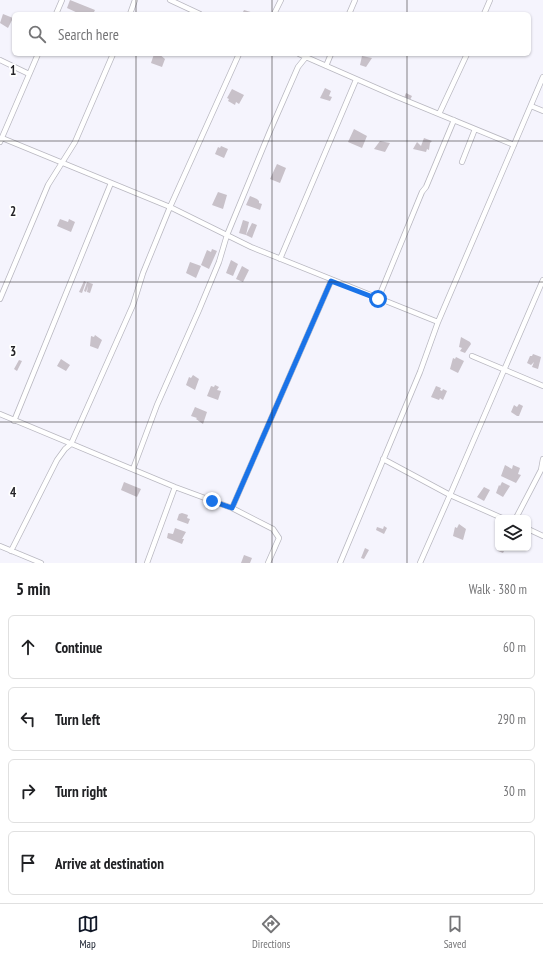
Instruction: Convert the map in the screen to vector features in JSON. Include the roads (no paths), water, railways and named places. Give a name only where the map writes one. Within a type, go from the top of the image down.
[{"type":"street","points":[[57,12],[62,0]]},
{"type":"street","points":[[131,12],[135,0]]},
{"type":"street","points":[[170,0],[196,12]]},
{"type":"street","points":[[275,12],[281,0]]},
{"type":"street","points":[[350,12],[355,0]]},
{"type":"street","points":[[485,12],[490,0]]},
{"type":"street","points":[[37,56],[1,140],[170,207],[227,235],[331,281],[438,322]]},
{"type":"street","points":[[0,299],[48,185],[62,164],[83,125],[112,56]]},
{"type":"street","points":[[12,551],[57,460],[65,449],[71,444],[133,305],[143,273],[170,207],[238,56]]},
{"type":"street","points":[[326,66],[330,56]]},
{"type":"street","points":[[439,114],[466,56]]},
{"type":"street","points":[[133,469],[157,405],[216,269],[227,235],[298,67],[306,57],[356,80],[514,145]]},
{"type":"street","points":[[0,60],[29,74]]},
{"type":"street","points":[[340,563],[420,372],[438,322],[543,77]]},
{"type":"street","points":[[280,259],[356,80]]},
{"type":"street","points":[[531,106],[543,111]]},
{"type":"street","points":[[378,299],[422,192],[426,187],[454,120]]},
{"type":"street","points":[[462,162],[475,129]]},
{"type":"street","points":[[14,421],[111,183]]},
{"type":"street","points":[[420,563],[543,280]]},
{"type":"street","points":[[232,508],[331,281]]},
{"type":"street","points":[[472,356],[543,386]]},
{"type":"street","points":[[0,414],[175,487],[232,508],[276,532],[278,541],[268,563]]},
{"type":"street","points":[[518,515],[540,470],[543,458]]},
{"type":"street","points":[[383,459],[450,495],[495,515]]},
{"type":"street","points":[[147,563],[175,487]]},
{"type":"street","points":[[531,530],[543,536]]},
{"type":"street","points":[[0,546],[41,563]]}]
